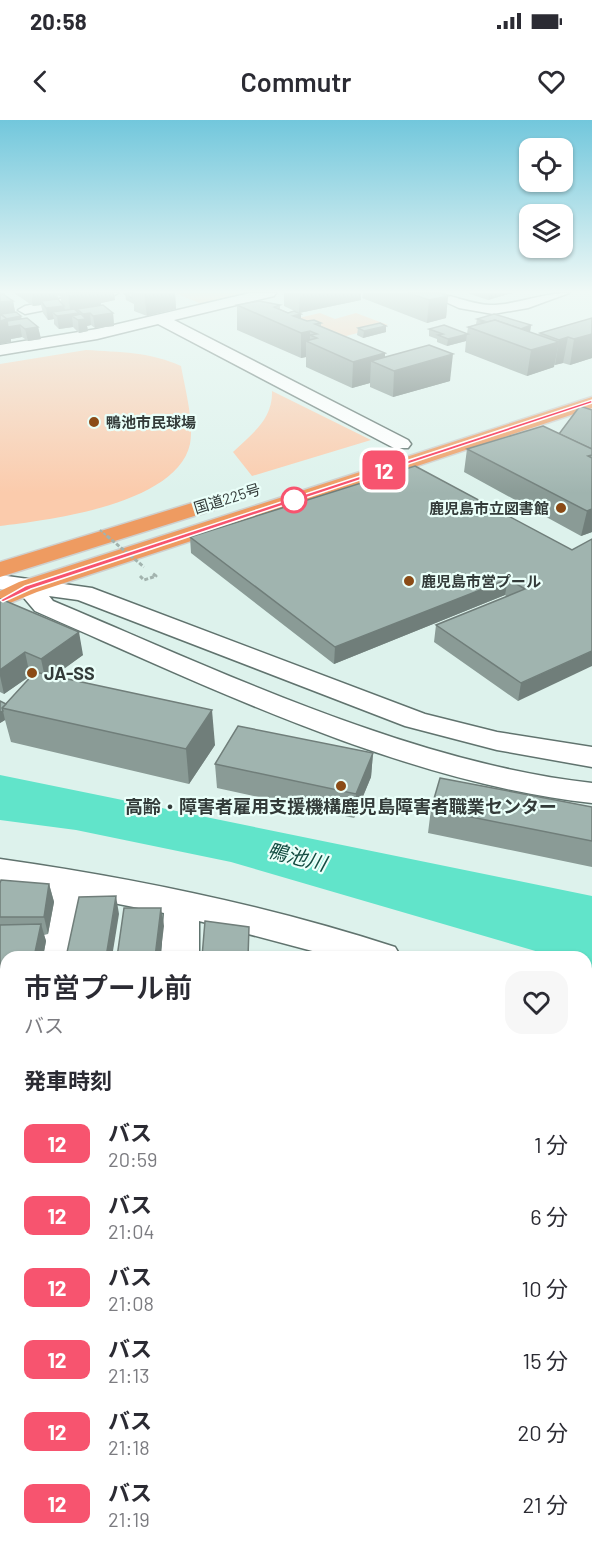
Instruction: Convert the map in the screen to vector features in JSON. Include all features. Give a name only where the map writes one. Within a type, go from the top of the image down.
[{"type":"highway","points":[[547,398],[592,384]]},
{"type":"highway","name":"国道225号","points":[[0,600],[28,587],[592,402]]},
{"type":"highway","points":[[334,465],[423,437]]},
{"type":"highway","name":"国道225号","points":[[0,570],[233,496]]},
{"type":"street","points":[[239,360],[401,444]]},
{"type":"street","points":[[0,582],[83,593],[415,720],[496,741],[592,757]]},
{"type":"street","points":[[28,587],[44,606],[252,696],[473,772],[567,791],[592,793]]},
{"type":"street","points":[[0,871],[68,880],[182,903],[292,943],[343,951]]},
{"type":"street","points":[[58,951],[68,880]]},
{"type":"street","points":[[180,951],[182,903]]},
{"type":"path","points":[[100,530],[144,567]]},
{"type":"shaded area","name":"鴨池市民球場","points":[[26,360],[165,360],[181,366],[191,435],[190,444],[180,465],[162,481],[137,495],[109,505],[49,519],[0,526],[0,364]]},
{"type":"shaded area","points":[[272,391],[371,440],[252,476],[233,452],[265,418],[269,410]]},
{"type":"water","name":"鴨池川","points":[[0,775],[592,896],[592,951],[535,951],[231,862],[76,830],[0,820]]},
{"type":"building","points":[[375,360],[433,360],[394,371],[371,361]]},
{"type":"building","points":[[580,406],[592,410],[592,449],[559,434]]},
{"type":"building","points":[[543,426],[592,449],[592,455],[588,456],[592,458],[592,509],[587,511],[467,449]]},
{"type":"building","name":"鹿児島市営プール","points":[[415,466],[572,550],[592,539],[592,651],[521,683],[436,625],[525,589],[508,579],[335,647],[190,537]]},
{"type":"building","points":[[0,599],[79,632],[41,659],[25,652],[0,670]]},
{"type":"building","points":[[35,672],[212,710],[186,749],[2,708]]},
{"type":"building","points":[[0,701],[6,704],[0,712]]},
{"type":"building","points":[[238,726],[373,753],[356,794],[215,764]]},
{"type":"building","points":[[440,778],[592,807],[592,841],[431,809]]},
{"type":"building","points":[[1,880],[49,884],[44,917],[0,917]]},
{"type":"building","points":[[116,896],[107,951],[67,951],[79,897]]},
{"type":"building","points":[[124,908],[161,908],[156,951],[118,951]]},
{"type":"building","points":[[205,921],[249,927],[248,951],[202,951]]},
{"type":"building","points":[[41,924],[35,951],[0,951],[0,925]]},
{"type":"bus line","name":"12","points":[[0,600],[28,587],[592,402]]},
{"type":"place","name":"鴨池市民球場","points":[[94,422]]},
{"type":"place","name":"鹿児島市立図書館","points":[[561,508]]},
{"type":"place","name":"鹿児島市営プール","points":[[409,581]]},
{"type":"place","name":"JA-SS","points":[[32,673]]},
{"type":"place","name":"高齢・障害者雇用支援機構鹿児島障害者職業センター","points":[[341,786]]}]
